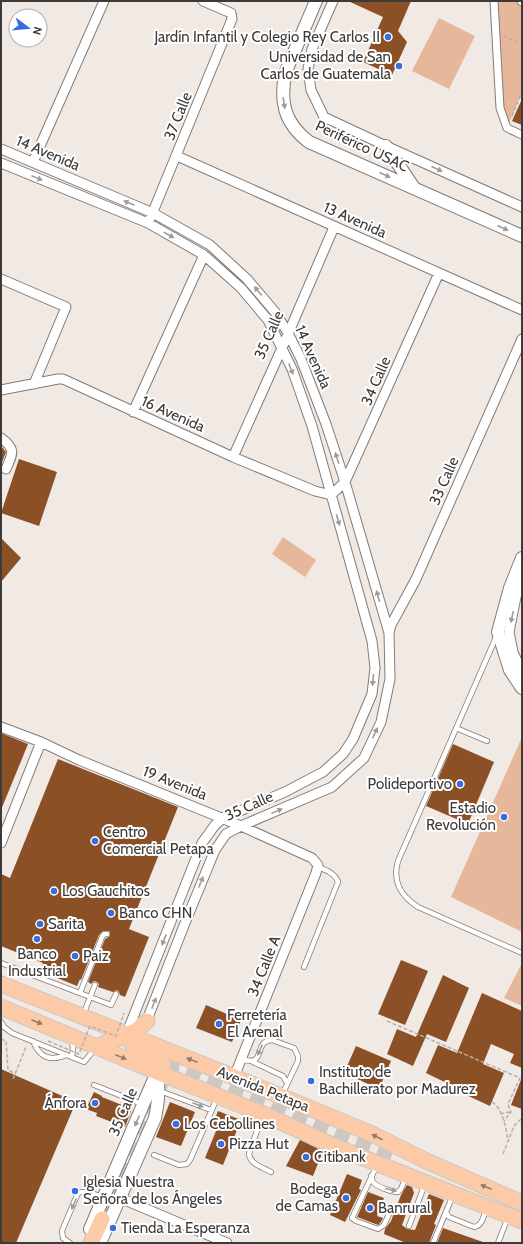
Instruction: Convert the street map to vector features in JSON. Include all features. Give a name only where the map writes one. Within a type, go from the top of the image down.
[{"type":"main road","name":"Avenida Petapa","points":[[1,984],[234,1077],[284,1090],[424,1160],[522,1202]]},
{"type":"main road","name":"Avenida Petapa","points":[[1,1007],[263,1114],[341,1149],[515,1218]]},
{"type":"main road","points":[[89,1019],[97,1026],[96,1035],[90,1041],[91,1045],[133,1037]]},
{"type":"main road","points":[[147,1021],[130,1042],[141,1054],[179,1073],[300,1123],[341,1149]]},
{"type":"main road","points":[[396,1154],[424,1160]]},
{"type":"main road","points":[[91,1243],[102,1220]]},
{"type":"street","points":[[33,162],[104,1]]},
{"type":"street","name":"37 Calle","points":[[148,224],[232,19],[231,13],[203,1]]},
{"type":"street","name":"Periférico USAC","points":[[316,1],[286,71],[283,83],[282,94],[287,117],[301,135],[310,142],[522,236]]},
{"type":"street","name":"Periférico USAC","points":[[334,1],[312,49],[308,69],[311,90],[324,117],[522,207]]},
{"type":"street","points":[[494,1],[500,108],[507,128],[522,135]]},
{"type":"street","points":[[386,146],[414,188]]},
{"type":"street","name":"14 Avenida","points":[[1,149],[153,213],[210,245],[247,279],[275,312],[288,333],[301,359],[326,424],[345,482],[389,634]]},
{"type":"street","name":"13 Avenida","points":[[177,156],[522,310]]},
{"type":"street","name":"14 Avenida","points":[[1,163],[148,224],[204,255],[241,288],[268,320],[292,369],[312,426],[372,641]]},
{"type":"street","name":"35 Calle","points":[[233,457],[334,227]]},
{"type":"street","points":[[133,412],[204,255]]},
{"type":"street","name":"34 Calle","points":[[331,495],[345,482],[439,273]]},
{"type":"street","points":[[1,279],[66,306],[34,384]]},
{"type":"street","name":"33 Calle","points":[[389,634],[392,625],[416,579],[522,338]]},
{"type":"street","name":"16 Avenida","points":[[1,390],[58,378],[233,457],[315,492],[331,495]]},
{"type":"street","points":[[1,438],[11,446],[13,451],[12,457],[6,469]]},
{"type":"street","points":[[522,558],[510,588],[498,632],[510,670],[522,688]]},
{"type":"street","points":[[522,580],[516,597],[509,632],[513,652],[522,672]]},
{"type":"street","name":"35 Calle","points":[[147,1021],[215,850],[226,834],[241,826],[332,787],[364,758],[381,722],[390,679],[389,634]]},
{"type":"street","name":"35 Calle","points":[[133,1037],[202,843],[215,825],[223,818],[285,792],[323,772],[343,754],[353,739],[372,694],[374,668],[372,641]]},
{"type":"street","name":"19 Avenida","points":[[1,727],[41,742],[79,760],[223,818],[312,858],[318,866]]},
{"type":"street","points":[[1,843],[41,742]]},
{"type":"street","name":"34 Calle A","points":[[234,1077],[314,880],[318,866]]},
{"type":"street","name":"35 Calle","points":[[100,1243],[154,1118],[159,1090],[157,1072]]},
{"type":"street","name":"35 Calle","points":[[84,1243],[157,1072]]},
{"type":"street","points":[[120,1198],[227,1243]]},
{"type":"lane","points":[[498,632],[398,861],[396,873],[399,886],[408,901],[418,907],[522,953]]},
{"type":"lane","points":[[456,728],[488,741]]},
{"type":"lane","points":[[304,967],[338,882],[333,875],[318,866]]},
{"type":"lane","points":[[80,994],[102,937],[104,934],[107,934]]},
{"type":"lane","points":[[1,963],[111,1005],[116,994]]},
{"type":"lane","points":[[89,1019],[90,997],[95,985]]},
{"type":"lane","points":[[1,1022],[4,1027],[12,1033],[84,1062],[91,1045]]},
{"type":"lane","points":[[67,1035],[73,1047],[72,1057]]},
{"type":"lane","points":[[31,1040],[38,1052],[49,1058],[59,1058],[66,1055]]},
{"type":"lane","points":[[253,1062],[256,1060],[263,1043],[266,1041],[272,1040],[294,1048],[298,1056],[298,1061],[284,1090]]},
{"type":"lane","points":[[241,1060],[253,1062],[283,1076],[284,1090]]},
{"type":"lane","points":[[94,1085],[144,1105]]},
{"type":"lane","points":[[159,1090],[211,1110]]},
{"type":"lane","points":[[154,1155],[179,1165],[187,1164],[218,1096]]},
{"type":"lane","points":[[263,1114],[249,1157],[254,1163],[271,1172]]},
{"type":"lane","points":[[378,1163],[353,1220],[378,1229],[384,1225],[388,1214]]},
{"type":"lane","points":[[371,1176],[372,1181],[375,1184],[393,1192],[398,1192],[401,1189],[407,1174]]},
{"type":"lane","points":[[409,1226],[426,1182]]},
{"type":"lane","points":[[70,1243],[63,1238],[62,1231],[78,1193],[88,1192],[104,1198]]},
{"type":"lane","points":[[433,1243],[453,1193]]},
{"type":"lane","points":[[446,1212],[449,1217],[474,1227],[480,1224],[487,1207]]},
{"type":"lane","points":[[498,1243],[515,1218]]},
{"type":"path","points":[[496,32],[522,44]]},
{"type":"path","points":[[507,128],[522,92]]},
{"type":"path","points":[[48,1041],[79,1054],[90,1026],[116,1036],[124,1013]]},
{"type":"path","points":[[387,1021],[520,1078],[508,1104],[511,1112]]},
{"type":"path","points":[[1,1039],[6,1041],[8,1070],[16,1074]]},
{"type":"path","points":[[14,1079],[31,1040]]},
{"type":"path","points":[[492,1102],[496,1105],[504,1121],[508,1140]]},
{"type":"path","points":[[500,1114],[511,1112]]},
{"type":"path","points":[[504,1121],[511,1112]]},
{"type":"path","points":[[503,1154],[514,1126],[522,1118]]},
{"type":"shaded area","points":[[494,1],[522,1],[522,92],[507,128],[500,108]]},
{"type":"shaded area","points":[[439,18],[475,36],[449,89],[412,71]]},
{"type":"shaded area","points":[[283,537],[316,560],[305,577],[272,554]]},
{"type":"shaded area","name":"Estadio Revolución","points":[[522,737],[522,932],[451,897]]},
{"type":"shaded area","points":[[522,963],[522,1006],[504,998]]},
{"type":"building","name":"Jardín Infantil y Colegio Rey Carlos II","points":[[348,1],[411,1],[398,31],[407,42],[392,75],[363,62],[383,17]]},
{"type":"building","points":[[522,99],[522,125],[512,121]]},
{"type":"building","points":[[1,446],[6,452],[1,465]]},
{"type":"building","points":[[19,459],[57,472],[39,526],[1,513]]},
{"type":"building","points":[[1,538],[21,558],[1,582]]},
{"type":"building","points":[[1,733],[28,744],[1,810]]},
{"type":"building","name":"Polideportivo","points":[[453,744],[494,762],[468,824],[426,806]]},
{"type":"building","name":"Centro Comercial Petapa","points":[[58,759],[178,807],[129,929],[149,937],[125,997],[120,995],[117,990],[113,992],[98,987],[99,984],[97,982],[94,981],[91,984],[88,982],[105,939],[110,936],[109,931],[103,931],[99,935],[81,980],[80,979],[77,986],[40,971],[43,963],[1,946],[1,874],[10,878]]},
{"type":"building","points":[[401,960],[428,971],[405,1025],[378,1014]]},
{"type":"building","points":[[443,975],[469,988],[446,1042],[427,1034],[413,1066],[387,1054],[397,1029],[416,1037]]},
{"type":"building","points":[[482,993],[522,1011],[522,1068],[510,1063],[514,1054],[491,1044],[483,1064],[504,1073],[490,1106],[464,1094],[465,1092],[426,1073],[438,1045],[457,1053]]},
{"type":"building","name":"Ferretería El Arenal","points":[[206,1005],[241,1020],[232,1042],[196,1028]]},
{"type":"building","points":[[356,1046],[391,1061],[379,1089],[344,1073]]},
{"type":"building","points":[[1,1069],[76,1102],[16,1243],[1,1243]]},
{"type":"building","points":[[522,1077],[522,1109],[511,1105]]},
{"type":"building","points":[[94,1092],[102,1097],[132,1109],[125,1127],[96,1116],[97,1113],[86,1109]]},
{"type":"building","name":"Los Cebollines","points":[[170,1102],[195,1112],[181,1146],[156,1137]]},
{"type":"building","name":"Pizza Hut","points":[[218,1111],[241,1120],[223,1165],[205,1158],[216,1131],[211,1129]]},
{"type":"building","name":"Citibank","points":[[300,1140],[323,1151],[313,1176],[286,1166]]},
{"type":"building","name":"Bodega de Camas","points":[[347,1174],[362,1180],[359,1189],[361,1190],[345,1222],[330,1215]]},
{"type":"building","points":[[407,1185],[412,1187],[414,1193],[402,1225],[407,1229],[415,1230],[429,1194],[444,1200],[434,1224],[436,1225],[429,1243],[406,1243],[384,1234],[385,1229],[391,1221],[401,1195]]},
{"type":"building","name":"Banrural","points":[[368,1192],[384,1198],[377,1216],[383,1218],[378,1225],[357,1217]]},
{"type":"building","points":[[443,1228],[483,1242],[483,1243],[437,1243]]},
{"type":"tunnel","points":[[102,1219],[166,1072],[173,1066],[198,1074],[351,1138],[396,1154]]},
{"type":"place","name":"Jardín Infantil y Colegio Rey Carlos II","points":[[388,37]]},
{"type":"place","name":"Universidad de San Carlos de Guatemala","points":[[399,66]]},
{"type":"place","name":"Polideportivo","points":[[460,784]]},
{"type":"place","name":"Estadio Revolución","points":[[504,817]]},
{"type":"place","name":"Centro Comercial Petapa","points":[[95,841]]},
{"type":"place","name":"Los Gauchitos","points":[[54,891]]},
{"type":"place","name":"Banco CHN","points":[[111,913]]},
{"type":"place","name":"Sarita","points":[[40,924]]},
{"type":"place","name":"Banco Industrial","points":[[37,939]]},
{"type":"place","name":"Paiz","points":[[75,956]]},
{"type":"place","name":"Ferretería El Arenal","points":[[219,1024]]},
{"type":"place","name":"Instituto de Bachillerato por Madurez","points":[[311,1081]]},
{"type":"place","name":"Ánfora","points":[[95,1103]]},
{"type":"place","name":"Los Cebollines","points":[[176,1124]]},
{"type":"place","name":"Pizza Hut","points":[[221,1144]]},
{"type":"place","name":"Citibank","points":[[306,1157]]},
{"type":"place","name":"Iglesia Nuestra Señora de los Ángeles","points":[[75,1191]]},
{"type":"place","name":"Bodega de Camas","points":[[346,1198]]},
{"type":"place","name":"Banrural","points":[[370,1208]]},
{"type":"place","name":"Tienda La Esperanza","points":[[113,1228]]}]
